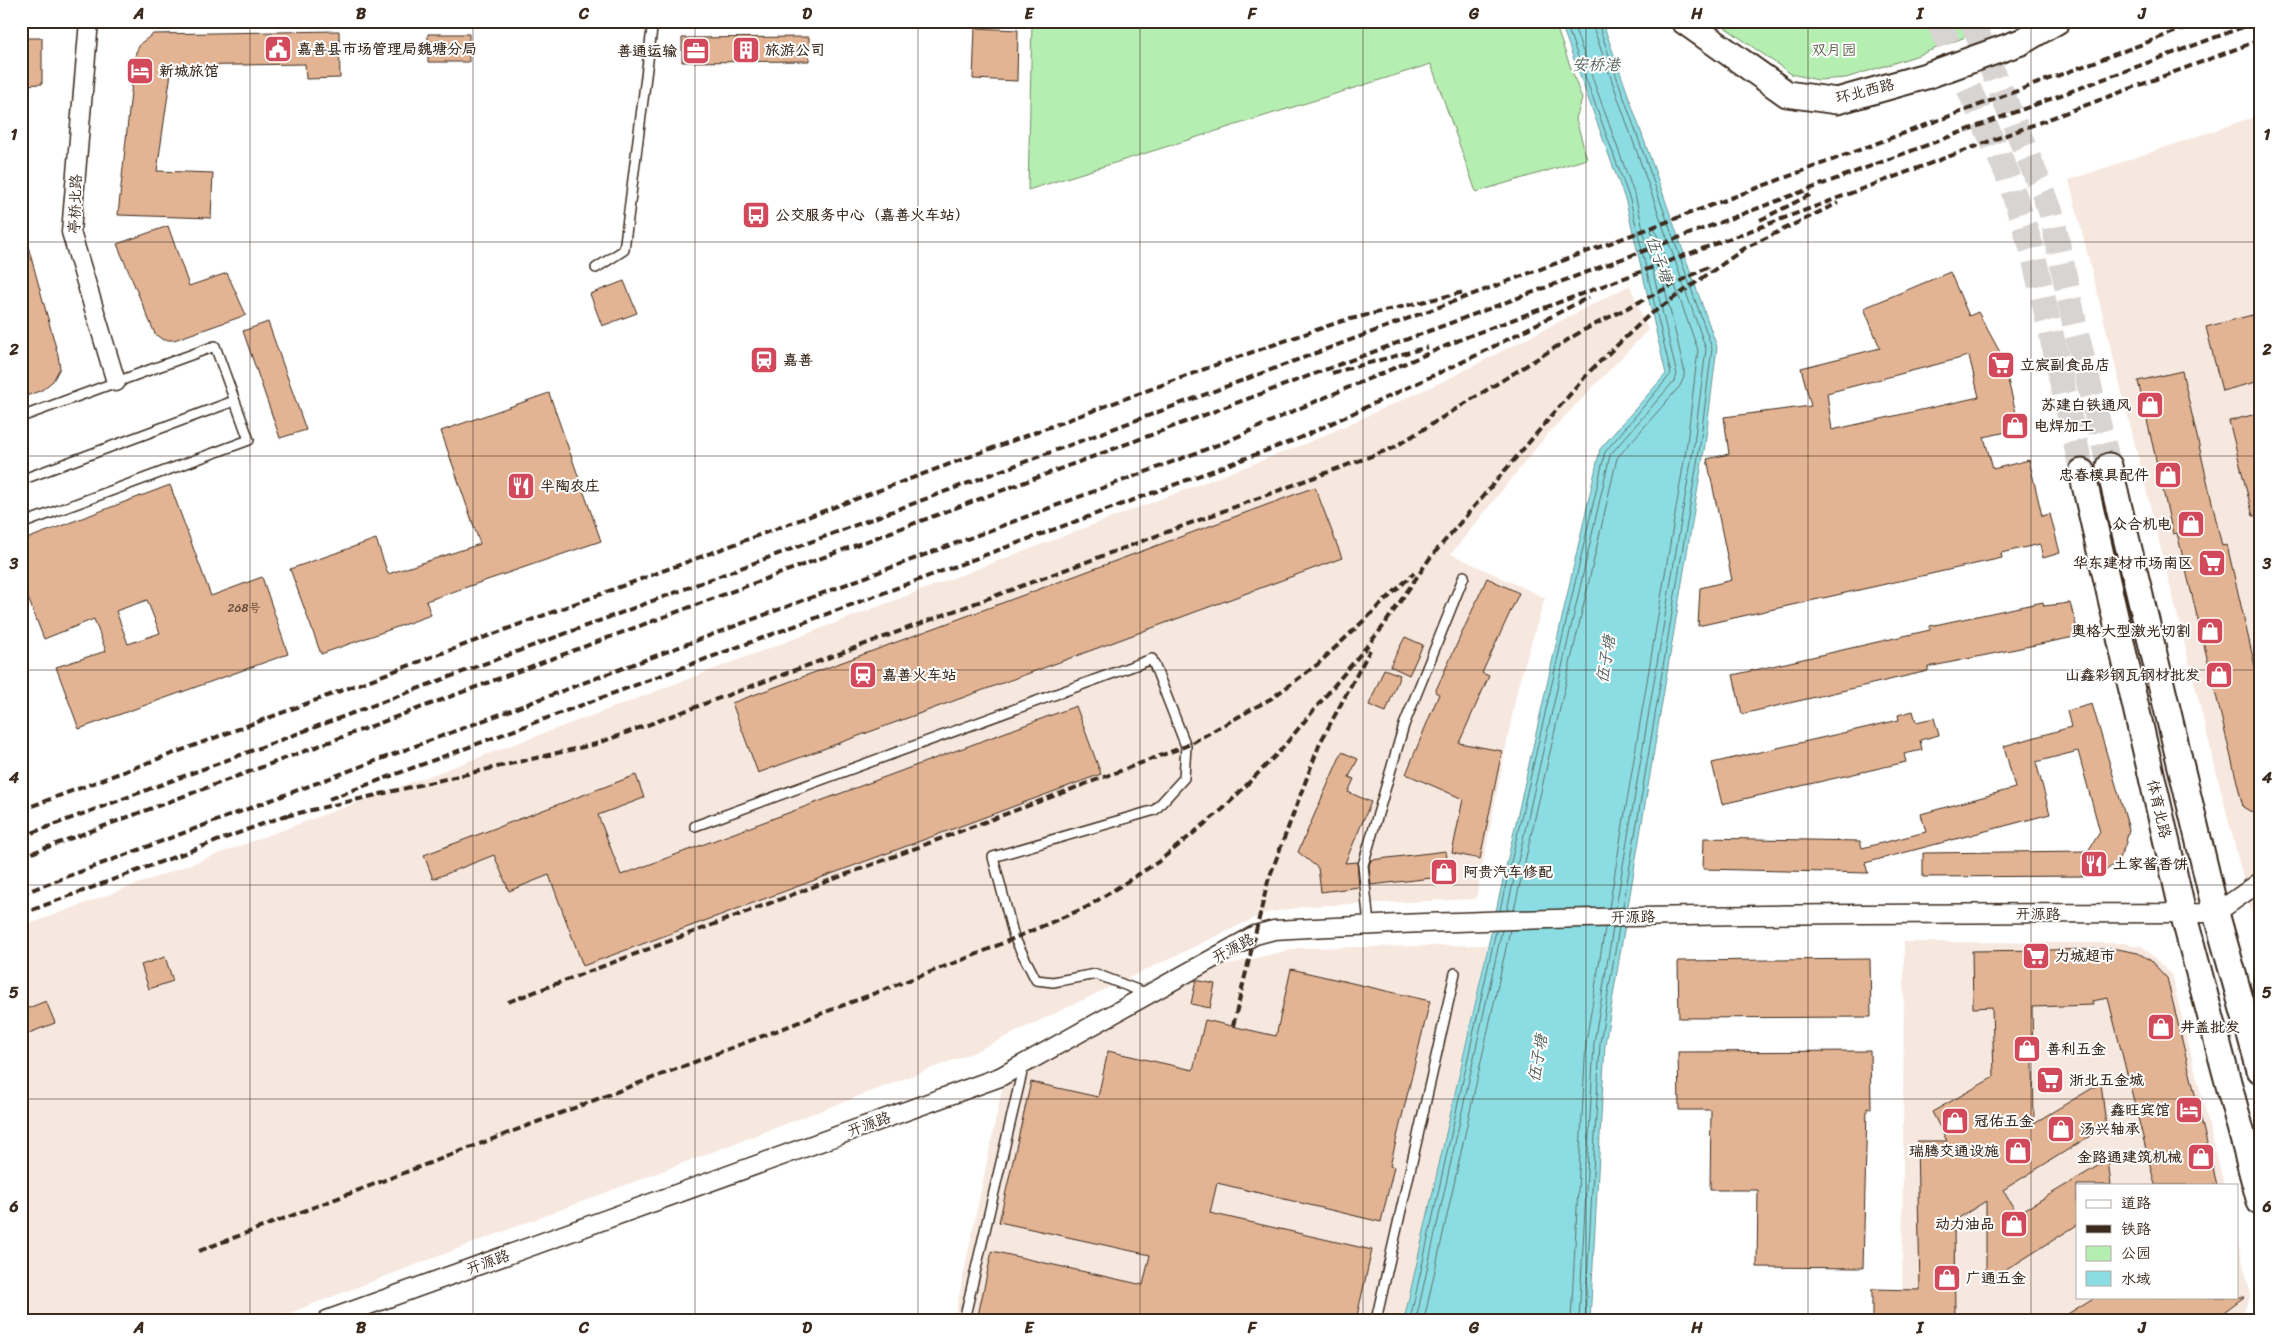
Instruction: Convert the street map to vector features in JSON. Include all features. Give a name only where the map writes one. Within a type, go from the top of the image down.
[{"type":"main road","name":"环北西路","points":[[1684,21],[1787,94],[1836,101],[1926,76],[2021,42],[2057,21]]},
{"type":"main road","points":[[2109,466],[2216,913],[2260,1070]]},
{"type":"main road","name":"体育北路","points":[[2082,472],[2183,913],[2260,1202]]},
{"type":"street","name":"亭桥北路","points":[[89,21],[71,232],[116,382]]},
{"type":"street","points":[[2216,913],[2260,882]]},
{"type":"street","name":"开源路","points":[[327,1320],[1000,1077],[1255,935],[1274,930],[1451,921],[1682,916],[2216,913]]},
{"type":"lane","points":[[596,268],[624,250],[643,116],[653,21]]},
{"type":"lane","points":[[21,417],[215,346],[249,440],[21,524]]},
{"type":"lane","points":[[21,480],[234,400]]},
{"type":"lane","points":[[1369,925],[1363,864],[1404,725],[1464,576]]},
{"type":"lane","points":[[695,826],[1152,659],[1186,746],[1184,778],[1155,810],[993,857],[1014,938],[1036,980],[1053,982],[1096,974],[1149,994]]},
{"type":"lane","points":[[1376,1320],[1455,973]]},
{"type":"lane","points":[[964,1320],[1024,1064]]},
{"type":"shaded area","name":"华东建材市场南区","points":[[2260,115],[2260,947],[2069,180]]},
{"type":"shaded area","points":[[1630,285],[1648,330],[1545,437],[1451,554],[1545,598],[1518,686],[1476,899],[1310,906],[1265,913],[972,1053],[271,1320],[21,1320],[21,927],[620,705],[1305,444],[1448,379]]},
{"type":"shaded area","name":"浙北五金城","points":[[1904,942],[2123,943],[2142,946],[2171,974],[2224,1184],[2076,1184],[2076,1298],[2238,1298],[2238,1243],[2251,1295],[2240,1320],[1902,1320]]},
{"type":"shaded area","points":[[1487,945],[1404,1320],[954,1320],[1003,1084],[1221,966],[1298,948]]},
{"type":"green space","points":[[1032,21],[1554,21],[1582,99],[1576,119],[1587,159],[1476,192],[1431,64],[1028,190]]},
{"type":"green space","name":"双月园","points":[[1716,21],[2007,21],[1916,56],[1846,78],[1818,80],[1791,74]]},
{"type":"water","points":[[1560,21],[1602,21],[1717,347],[1705,445],[1605,1044],[1590,1320],[1404,1320],[1600,449],[1666,374],[1626,202]]},
{"type":"building","points":[[975,28],[1018,30],[1017,81],[973,79]]},
{"type":"building","points":[[339,31],[340,78],[306,79],[305,64],[172,66],[157,171],[213,173],[211,218],[118,215],[134,64],[136,52],[141,43],[153,34]]},
{"type":"building","points":[[428,34],[469,34],[469,62],[428,62]]},
{"type":"building","name":"旅游公司","points":[[809,37],[809,61],[682,62],[682,38]]},
{"type":"building","points":[[21,38],[42,38],[42,84],[21,85]]},
{"type":"building","points":[[168,226],[189,286],[227,273],[246,315],[174,340],[163,340],[155,334],[117,244]]},
{"type":"building","points":[[26,239],[60,368],[53,381],[42,390],[21,398],[21,240]]},
{"type":"building","points":[[1950,272],[1969,316],[1978,312],[2002,356],[2020,429],[1984,437],[1993,469],[2029,460],[2042,516],[2050,514],[2060,553],[2043,558],[2040,544],[2001,553],[2002,558],[1698,626],[1700,588],[1732,580],[1707,459],[1729,454],[1724,417],[1811,406],[1801,368],[1880,348],[1864,308]],"holes":[[[1969,356],[1979,397],[1832,430],[1827,393]]]},
{"type":"building","points":[[624,281],[637,313],[602,326],[590,294]]},
{"type":"building","points":[[2260,313],[2260,381],[2222,391],[2206,327]]},
{"type":"building","points":[[268,322],[306,430],[280,438],[243,331]]},
{"type":"building","points":[[2182,371],[2222,546],[2227,545],[2260,688],[2260,817],[2243,807],[2177,533],[2173,534],[2138,381]]},
{"type":"building","name":"半陶农庄","points":[[549,393],[601,541],[426,601],[431,615],[321,654],[290,569],[376,539],[388,574],[480,544],[441,431]]},
{"type":"building","points":[[2260,413],[2260,515],[2253,516],[2229,421]]},
{"type":"building","points":[[170,485],[211,596],[262,577],[288,654],[79,729],[56,667],[106,651],[94,619],[44,639],[21,580],[21,541]],"holes":[[[147,600],[160,633],[128,644],[116,611]]]},
{"type":"building","points":[[1315,487],[1342,558],[758,773],[732,703]]},
{"type":"building","points":[[1487,578],[1519,593],[1482,673],[1489,676],[1459,743],[1502,751],[1480,859],[1452,853],[1463,799],[1406,774],[1439,694],[1435,692]]},
{"type":"building","points":[[2043,602],[2044,606],[2070,603],[2079,636],[1928,667],[1928,671],[1742,714],[1733,675],[1930,630],[1930,626]]},
{"type":"building","points":[[1405,637],[1423,645],[1409,675],[1390,666]]},
{"type":"building","points":[[1384,669],[1400,675],[1386,712],[1369,705]]},
{"type":"building","points":[[2092,704],[2129,829],[2125,846],[2117,862],[2104,872],[2089,876],[1923,877],[1923,853],[2088,851],[2100,832],[2078,751],[2036,762],[2050,814],[1865,863],[1868,873],[1703,869],[1704,838],[1860,841],[1862,848],[1926,832],[1921,814],[2015,788],[2004,746],[2071,727],[2067,711]]},
{"type":"building","points":[[1076,706],[1101,774],[583,966],[549,875],[509,891],[494,855],[433,879],[424,855],[636,775],[644,798],[598,815],[621,875]]},
{"type":"building","points":[[1913,711],[1916,722],[1934,718],[1939,735],[1920,740],[1922,750],[1904,754],[1906,762],[1722,804],[1712,763],[1899,720],[1898,715]]},
{"type":"building","points":[[1342,752],[1358,759],[1349,777],[1354,779],[1348,792],[1371,802],[1345,863],[1357,862],[1359,887],[1321,892],[1318,868],[1298,852]]},
{"type":"building","points":[[1446,851],[1449,876],[1371,885],[1369,866],[1371,860]]},
{"type":"building","points":[[2117,949],[2138,953],[2150,960],[2167,978],[2217,1184],[2155,1184],[2108,998],[2092,1001],[2093,1005],[2032,1007],[2034,1123],[2101,1083],[2106,1126],[2003,1190],[2017,1214],[2108,1160],[2111,1184],[2076,1184],[2076,1226],[1986,1283],[1986,1201],[1954,1221],[1955,1320],[1872,1320],[1872,1289],[1920,1290],[1917,1141],[1947,1141],[1932,1112],[1994,1077],[1992,1007],[1973,1008],[1972,951]]},
{"type":"building","points":[[165,957],[173,981],[149,989],[141,965]]},
{"type":"building","points":[[1870,959],[1871,1017],[1679,1018],[1678,961]]},
{"type":"building","points":[[1291,969],[1430,1001],[1390,1166],[1394,1167],[1381,1222],[1217,1183],[1210,1213],[1372,1250],[1356,1320],[977,1320],[992,1251],[1143,1285],[1150,1255],[999,1222],[1031,1082],[1098,1097],[1108,1051],[1193,1070],[1205,1020],[1276,1036]]},
{"type":"building","points":[[1196,980],[1215,984],[1210,1008],[1191,1004]]},
{"type":"building","points":[[46,1001],[55,1023],[21,1036],[21,1011]]},
{"type":"building","points":[[1870,1051],[1871,1108],[1867,1108],[1863,1268],[1757,1267],[1758,1190],[1710,1190],[1711,1110],[1679,1110],[1678,1052]]},
{"type":"building","points":[[2244,1297],[2213,1320],[2058,1320],[2093,1298]]},
{"type":"tunnel","points":[[1938,21],[2007,173],[2032,249],[2082,472]]},
{"type":"tunnel","points":[[1972,21],[2051,212],[2077,335],[2109,466]]},
{"type":"railway","points":[[21,837],[2204,21]]},
{"type":"railway","points":[[21,857],[2259,21]]},
{"type":"railway","points":[[21,894],[1228,441],[1469,336],[2260,40]]},
{"type":"railway","points":[[1760,220],[1812,194]]},
{"type":"railway","points":[[1739,251],[1838,203]]},
{"type":"railway","points":[[199,1251],[975,955],[1087,907],[1158,862],[1223,809],[1279,752],[1382,628],[1430,558],[1590,371],[1648,316],[1744,249]]},
{"type":"railway","points":[[286,816],[596,744],[1393,448],[1582,331],[1710,266]]},
{"type":"railway","points":[[21,810],[1221,363],[1342,321],[1464,292]]},
{"type":"railway","points":[[329,799],[1300,438],[1477,355],[1589,297]]},
{"type":"railway","points":[[1332,373],[1428,347]]},
{"type":"railway","points":[[508,1002],[1186,746],[1272,698],[1318,664],[1414,573]]},
{"type":"railway","points":[[1233,1026],[1268,881],[1320,743],[1370,650]]},
{"type":"railway","points":[[21,914],[292,813]]},
{"type":"place","name":"嘉善县市场管理局魏塘分局","points":[[278,49]]},
{"type":"place","name":"旅游公司","points":[[746,50]]},
{"type":"place","name":"善通运输","points":[[696,51]]},
{"type":"place","name":"新城旅馆","points":[[140,71]]},
{"type":"place","name":"公交服务中心（嘉善火车站）","points":[[756,215]]},
{"type":"place","name":"嘉善","points":[[764,360]]},
{"type":"place","name":"立宸副食品店","points":[[2001,365]]},
{"type":"place","name":"苏建白铁通风","points":[[2150,405]]},
{"type":"place","name":"电焊加工","points":[[2015,426]]},
{"type":"place","name":"忠春模具配件","points":[[2168,475]]},
{"type":"place","name":"半陶农庄","points":[[521,486]]},
{"type":"place","name":"众合机电","points":[[2191,524]]},
{"type":"place","name":"华东建材市场南区","points":[[2212,563]]},
{"type":"place","name":"奥格大型激光切割","points":[[2210,631]]},
{"type":"place","name":"嘉善火车站","points":[[863,675]]},
{"type":"place","name":"山鑫彩钢瓦钢材批发","points":[[2219,675]]},
{"type":"place","name":"土家酱香饼","points":[[2094,864]]},
{"type":"place","name":"阿贵汽车修配","points":[[1444,872]]},
{"type":"place","name":"力城超市","points":[[2036,956]]},
{"type":"place","name":"井盖批发","points":[[2161,1027]]},
{"type":"place","name":"善利五金","points":[[2027,1049]]},
{"type":"place","name":"浙北五金城","points":[[2050,1080]]},
{"type":"place","name":"鑫旺宾馆","points":[[2189,1110]]},
{"type":"place","name":"冠佑五金","points":[[1955,1121]]},
{"type":"place","name":"汤兴轴承","points":[[2061,1129]]},
{"type":"place","name":"瑞腾交通设施","points":[[2018,1151]]},
{"type":"place","name":"金路通建筑机械","points":[[2201,1157]]},
{"type":"place","name":"动力油品","points":[[2014,1224]]},
{"type":"place","name":"广通五金","points":[[1947,1278]]},
{"type":"water label","name":"安桥港","points":[[1596,64]]},
{"type":"water label","name":"伍子塘","points":[[1660,259]]},
{"type":"water label","name":"伍子塘","points":[[1605,659]]},
{"type":"water label","name":"伍子塘","points":[[1537,1058]]}]
